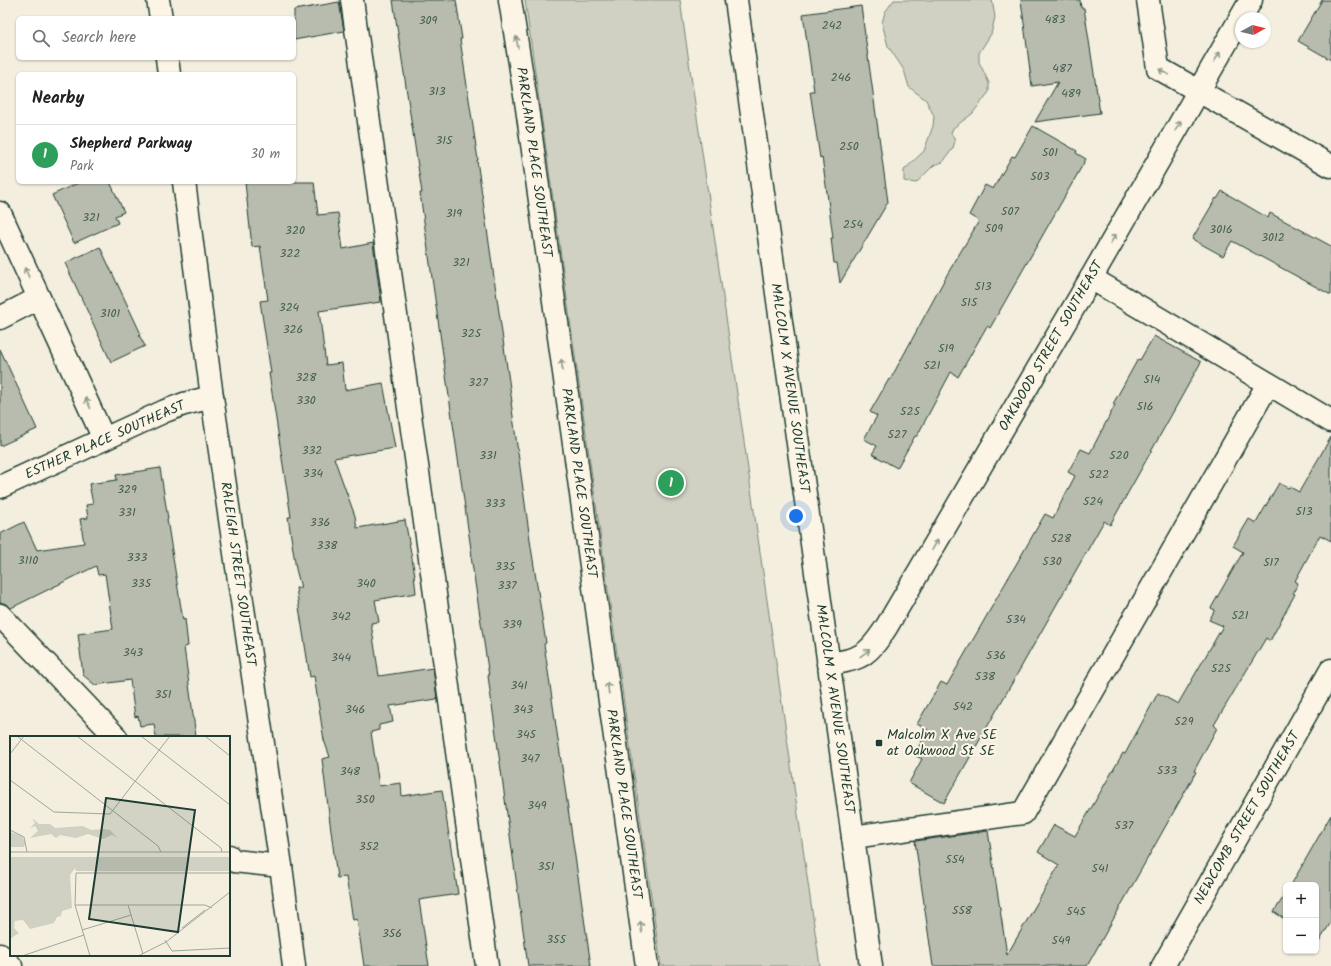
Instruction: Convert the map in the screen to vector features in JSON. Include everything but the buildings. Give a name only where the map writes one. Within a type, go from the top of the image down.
[{"type":"street","points":[[158,0],[161,16]]},
{"type":"street","points":[[352,0],[487,966]]},
{"type":"street","name":"PARKLAND PLACE SOUTHEAST","points":[[510,0],[527,108],[647,966]]},
{"type":"street","name":"MALCOLM X AVENUE SOUTHEAST","points":[[736,0],[871,966]]},
{"type":"street","points":[[1148,0],[1158,68],[1331,166]]},
{"type":"street","name":"OAKWOOD STREET SOUTHEAST","points":[[828,664],[848,662],[874,646],[879,639],[1091,278],[1251,0]]},
{"type":"street","points":[[167,60],[169,72]]},
{"type":"street","name":"RALEIGH STREET SOUTHEAST","points":[[184,184],[212,397],[281,866],[294,966]]},
{"type":"street","points":[[0,212],[104,439]]},
{"type":"street","points":[[1091,278],[1331,421]]},
{"type":"street","points":[[0,318],[39,298]]},
{"type":"street","points":[[852,837],[1023,813],[1268,384]]},
{"type":"street","name":"ESTHER PLACE SOUTHEAST","points":[[0,487],[171,409],[212,397]]},
{"type":"street","points":[[0,615],[115,736]]},
{"type":"street","name":"NEWCOMB STREET SOUTHEAST","points":[[1163,966],[1331,670]]},
{"type":"street","points":[[230,857],[234,861],[281,866]]},
{"type":"street","points":[[0,955],[11,966]]},
{"type":"shaded area","points":[[525,0],[680,0],[820,966],[661,966]]},
{"type":"shaded area","points":[[894,0],[992,0],[995,17],[991,34],[979,53],[979,62],[989,83],[989,92],[972,114],[953,128],[951,133],[955,141],[953,148],[943,162],[934,165],[916,183],[904,181],[904,170],[924,151],[933,126],[934,116],[926,100],[909,87],[904,70],[888,46],[882,23],[885,12]]},
{"type":"place","name":"Shepherd Parkway","points":[[671,483]]},
{"type":"place","name":"Malcolm X Ave SE at Oakwood St SE","points":[[879,743]]}]
